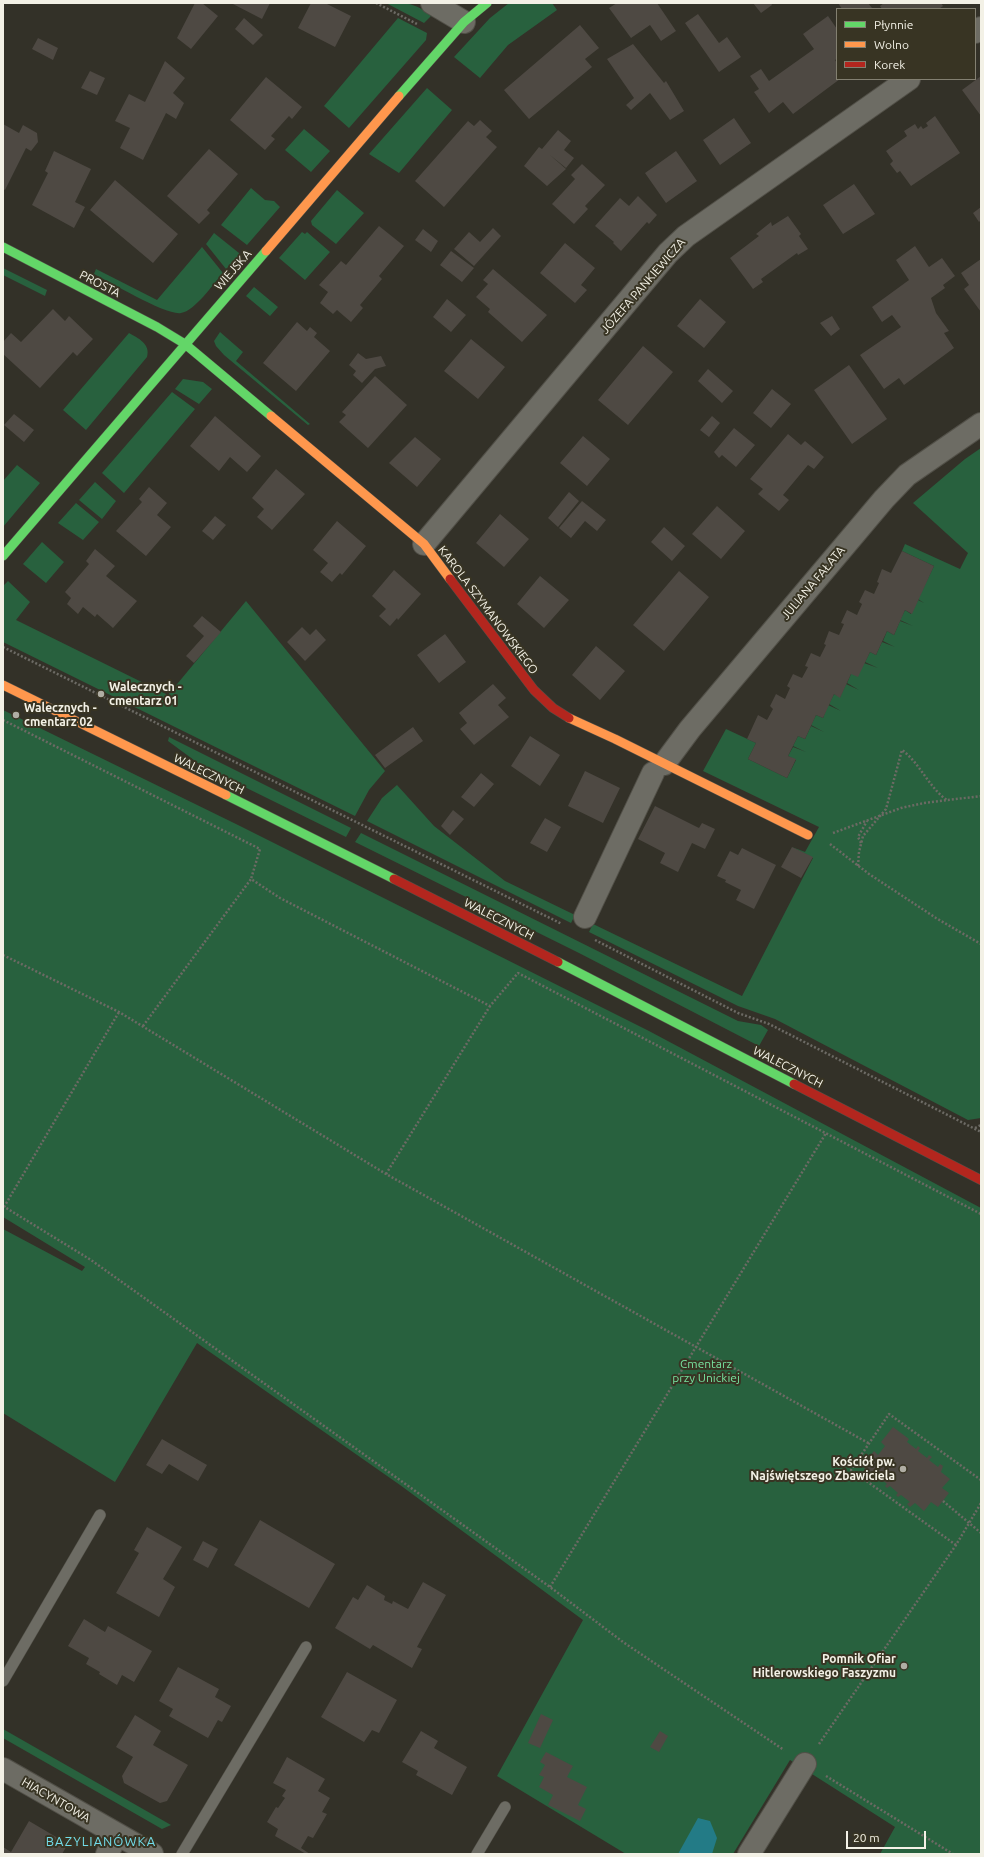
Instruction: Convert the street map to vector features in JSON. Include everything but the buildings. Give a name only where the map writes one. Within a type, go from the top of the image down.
[{"type":"street","points":[[432,3],[464,22]]},
{"type":"street","name":"WIEJSKA","points":[[3,556],[464,22],[487,3]]},
{"type":"street","name":"JÓZEFA PANKIEWICZA","points":[[424,544],[668,253],[686,236],[908,80]]},
{"type":"street","name":"PROSTA","points":[[3,247],[157,327],[185,344]]},
{"type":"street","name":"KAROLA SZYMANOWSKIEGO","points":[[185,344],[424,544],[534,690],[553,708],[659,768],[808,835]]},
{"type":"street","name":"JULIANA FAŁATA","points":[[585,917],[659,768],[690,729],[884,499],[907,475],[981,424]]},
{"type":"street","name":"WALECZNYCH","points":[[3,685],[442,903],[981,1180]]},
{"type":"street","points":[[750,1854],[805,1764]]},
{"type":"street","name":"HIACYNTOWA","points":[[3,1769],[152,1854]]},
{"type":"street","points":[[107,1854],[117,1835]]},
{"type":"lane","points":[[3,1681],[100,1515]]},
{"type":"lane","points":[[182,1854],[306,1647]]},
{"type":"lane","points":[[477,1854],[504,1807]]},
{"type":"path","points":[[376,3],[423,27]]},
{"type":"path","points":[[3,647],[564,925]]},
{"type":"path","points":[[3,720],[260,849],[251,879],[143,1026]]},
{"type":"path","points":[[858,866],[863,836],[886,809],[902,750],[936,791],[948,801]]},
{"type":"path","points":[[819,838],[882,815],[924,803],[981,796]]},
{"type":"path","points":[[861,844],[858,837],[868,820]]},
{"type":"path","points":[[808,835],[819,838],[829,844],[858,866],[930,914],[981,944]]},
{"type":"path","points":[[251,879],[280,898],[490,1006]]},
{"type":"path","points":[[591,938],[738,1013],[770,1024],[981,1132]]},
{"type":"path","points":[[3,955],[119,1012],[386,1174],[695,1348],[870,1444]]},
{"type":"path","points":[[386,1174],[490,1006],[518,973],[981,1214]]},
{"type":"path","points":[[119,1012],[3,1206],[91,1260],[550,1587],[623,1642],[737,1720],[805,1764],[954,1854]]},
{"type":"path","points":[[975,1128],[981,1125]]},
{"type":"path","points":[[550,1587],[826,1133]]},
{"type":"path","points":[[956,1544],[851,1470],[889,1414],[981,1480]]},
{"type":"path","points":[[943,1501],[981,1533]]},
{"type":"path","points":[[805,1764],[956,1544],[981,1504]]},
{"type":"green space","points":[[386,3],[410,4],[420,8],[431,16],[424,23]]},
{"type":"green space","points":[[509,3],[552,3],[557,10],[508,45],[480,78],[454,57],[490,18]]},
{"type":"green space","points":[[398,18],[427,33],[426,40],[349,128],[324,106]]},
{"type":"green space","points":[[427,88],[452,110],[399,173],[369,154]]},
{"type":"green space","points":[[304,129],[330,151],[311,172],[285,150]]},
{"type":"green space","points":[[251,188],[265,200],[274,201],[280,207],[247,245],[221,225]]},
{"type":"green space","points":[[337,190],[364,213],[336,244],[312,225],[311,221]]},
{"type":"green space","points":[[302,232],[305,234],[307,232],[330,252],[305,280],[279,258]]},
{"type":"green space","points":[[214,233],[239,253],[239,256],[226,269],[206,244]]},
{"type":"green space","points":[[202,247],[223,273],[198,302],[181,313],[174,313],[152,304],[94,274],[96,269],[157,300]]},
{"type":"green space","points":[[3,268],[47,290],[45,296],[3,275]]},
{"type":"green space","points":[[254,287],[278,307],[270,316],[246,296]]},
{"type":"green space","points":[[220,332],[243,352],[236,361],[310,424],[308,425],[224,355],[216,346],[214,341]]},
{"type":"green space","points":[[129,333],[143,342],[147,348],[147,357],[86,430],[63,410]]},
{"type":"green space","points":[[183,379],[203,382],[212,389],[199,404],[175,389]]},
{"type":"green space","points":[[172,392],[195,409],[124,493],[102,473]]},
{"type":"green space","points":[[981,448],[981,1118],[968,1120],[775,1019],[738,1006],[589,932],[593,924],[742,996],[813,858],[792,847],[805,852],[819,827],[703,771],[726,729],[756,743],[748,759],[787,778],[796,760],[788,756],[793,747],[806,752],[793,746],[798,736],[805,739],[811,726],[824,732],[811,725],[816,715],[823,718],[828,705],[841,711],[829,704],[834,694],[840,697],[846,684],[859,690],[847,683],[851,674],[864,663],[878,668],[865,662],[870,652],[876,655],[882,642],[895,647],[883,641],[887,631],[894,635],[900,621],[913,626],[900,620],[905,610],[911,614],[918,600],[924,603],[918,599],[934,566],[902,551],[905,544],[960,569],[968,553],[913,503],[965,459]]},
{"type":"green space","points":[[17,465],[40,483],[3,527],[3,481]]},
{"type":"green space","points":[[95,482],[116,501],[102,519],[79,500]]},
{"type":"green space","points":[[76,503],[99,522],[83,540],[58,523]]},
{"type":"green space","points":[[42,542],[64,562],[46,583],[23,564]]},
{"type":"green space","points":[[8,581],[30,602],[16,620],[168,695],[246,601],[385,771],[369,790],[355,816],[3,642],[3,586]]},
{"type":"green space","name":"Cmentarz przy Unickiej","points":[[3,710],[238,825],[649,1031],[981,1208],[981,1854],[880,1854],[895,1827],[790,1760],[733,1854],[626,1854],[497,1776],[583,1620],[400,1485],[197,1343],[115,1482],[3,1413],[3,1229],[82,1271],[85,1267],[3,1217]]},
{"type":"green space","points":[[169,737],[351,828],[346,837],[202,766],[168,741]]},
{"type":"green space","points":[[397,785],[434,826],[505,881],[575,915],[571,923],[367,821],[382,798]]},
{"type":"green space","points":[[361,833],[738,1021],[761,1025],[768,1030],[759,1046],[579,953],[355,842]]},
{"type":"green space","points":[[3,1729],[171,1825],[162,1829],[3,1738]]},
{"type":"water","points":[[698,1818],[710,1821],[717,1838],[712,1854],[678,1854]]},
{"type":"traffic: fast","points":[[399,96],[464,22],[487,3]]},
{"type":"traffic: fast","points":[[3,247],[157,327],[185,344],[271,416]]},
{"type":"traffic: fast","points":[[3,556],[266,251]]},
{"type":"traffic: fast","points":[[226,795],[394,879]]},
{"type":"traffic: fast","points":[[558,962],[794,1084]]},
{"type":"traffic: slow","points":[[266,251],[399,96]]},
{"type":"traffic: slow","points":[[271,416],[424,544],[450,579]]},
{"type":"traffic: slow","points":[[3,685],[226,795]]},
{"type":"traffic: slow","points":[[569,718],[615,739],[808,835]]},
{"type":"traffic: jam","points":[[450,579],[534,690],[553,708],[569,718]]},
{"type":"traffic: jam","points":[[394,879],[558,962]]},
{"type":"traffic: jam","points":[[794,1084],[981,1180]]},
{"type":"place","name":"Walecznych - cmentarz 01","points":[[101,694]]},
{"type":"place","name":"Walecznych - cmentarz 02","points":[[16,715]]},
{"type":"place","name":"Kościół pw. Najświętszego Zbawiciela","points":[[903,1469]]},
{"type":"place","name":"Pomnik Ofiar Hitlerowskiego Faszyzmu","points":[[904,1666]]},
{"type":"district","name":"BAZYLIANÓWKA","points":[[101,1842]]}]
